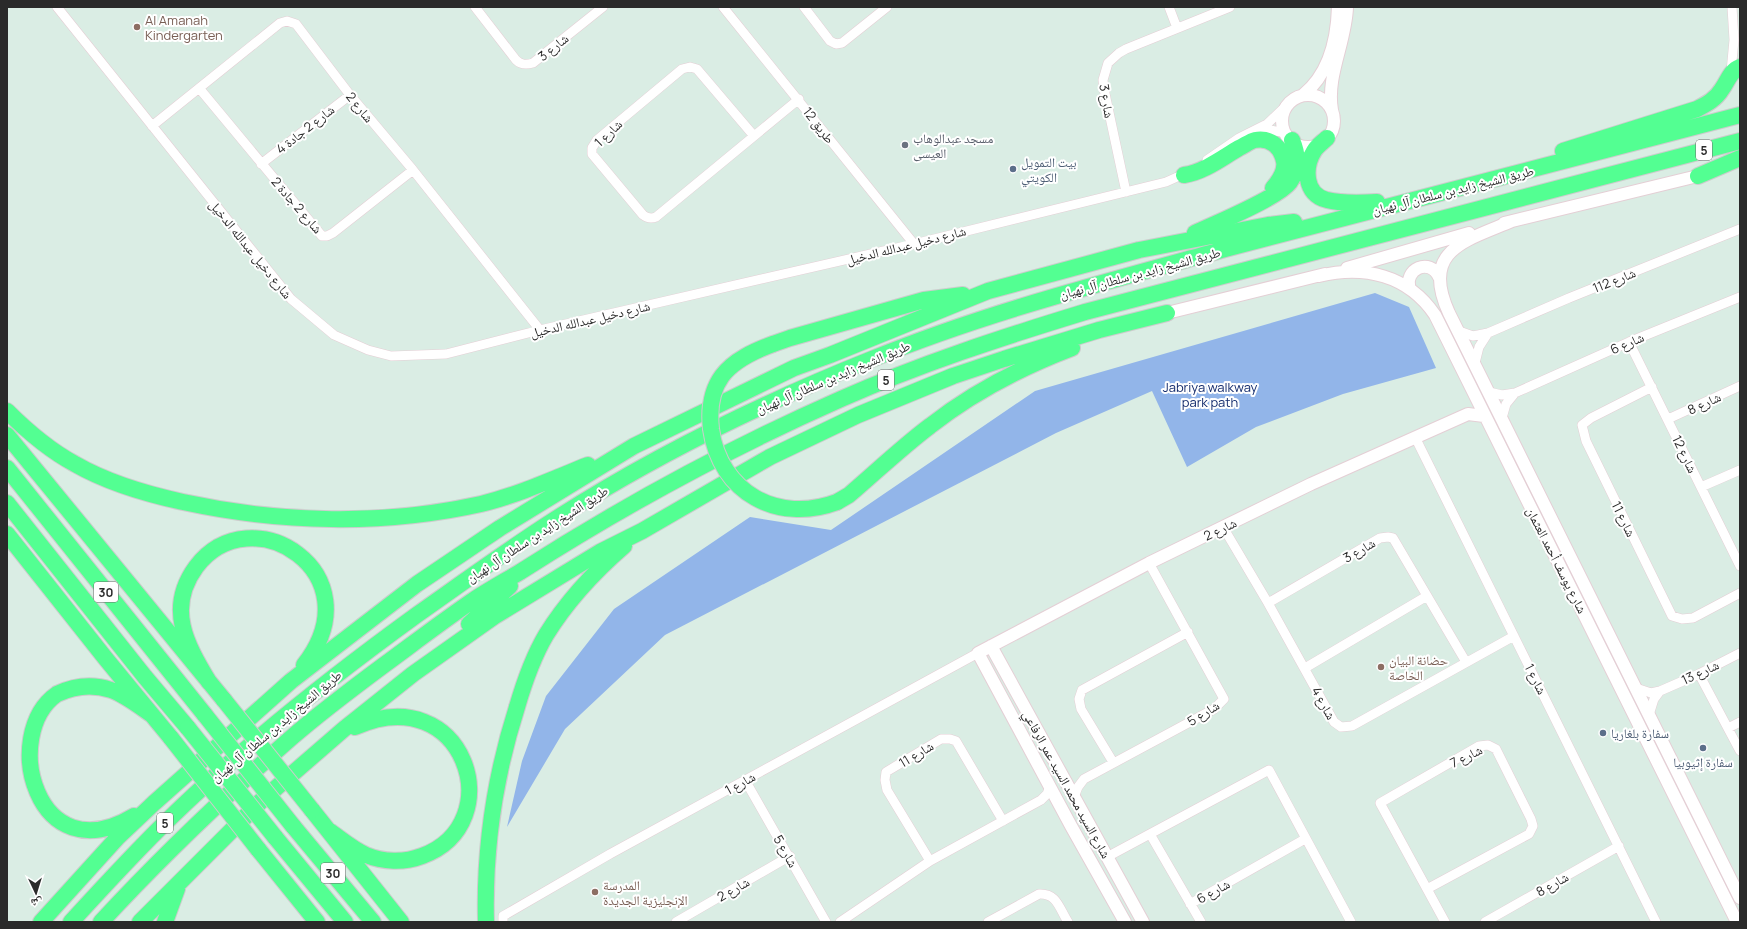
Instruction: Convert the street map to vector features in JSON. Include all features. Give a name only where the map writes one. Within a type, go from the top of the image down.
[{"type":"highway","points":[[1452,190],[1544,156],[1697,109],[1718,95],[1736,70]]},
{"type":"highway","name":"طريق الشيخ زايد بن سلطان آل نهيان","points":[[71,922],[170,818],[266,731],[348,666],[479,570],[552,521],[678,449],[772,402],[848,369],[967,323],[1088,287],[1330,221],[1740,115]]},
{"type":"highway","points":[[1174,243],[1257,204],[1287,186],[1293,176],[1297,158],[1296,149],[1289,137]]},
{"type":"highway","points":[[1327,138],[1313,153],[1307,167],[1308,182],[1318,196],[1326,200],[1347,203],[1390,201],[1422,197]]},
{"type":"highway","points":[[1184,175],[1203,169],[1254,140],[1267,140],[1276,146],[1281,152],[1284,162],[1283,172],[1273,188],[1257,204]]},
{"type":"highway","name":"طريق الشيخ زايد بن سلطان آل نهيان","points":[[101,922],[172,848],[293,736],[423,635],[475,599],[651,493],[764,434],[843,398],[956,354],[1085,312],[1740,141]]},
{"type":"highway","points":[[1698,176],[1740,158]]},
{"type":"highway","points":[[7,411],[47,447],[76,465],[110,481],[144,492],[206,507],[285,517],[362,518],[407,516],[459,508],[514,494],[634,446],[794,368],[988,291],[1131,252],[1174,243],[1268,225],[1330,221]]},
{"type":"highway","points":[[988,291],[924,300],[790,338],[756,351],[733,365],[721,377],[715,389],[711,400],[710,420],[712,439],[717,453],[734,481],[752,495],[777,507],[792,510],[809,510],[837,502],[849,495],[930,425],[985,390],[1057,354],[1167,313]]},
{"type":"highway","points":[[140,922],[261,801],[335,736],[413,674],[495,616],[600,552],[642,531],[770,457],[858,415],[953,376],[1004,359],[1099,330],[1167,313]]},
{"type":"highway","points":[[678,449],[731,410],[830,355]]},
{"type":"highway","points":[[7,435],[117,587],[132,610],[155,652]]},
{"type":"highway","points":[[42,921],[113,843],[154,803],[291,681],[416,584],[500,528],[634,446]]},
{"type":"highway","name":"30","points":[[7,468],[293,826],[373,922]]},
{"type":"highway","points":[[32,468],[224,700],[401,922]]},
{"type":"highway","name":"30","points":[[7,503],[145,677],[345,922]]},
{"type":"highway","points":[[486,922],[488,853],[496,794],[506,742],[525,682],[546,636],[566,605],[604,564],[642,531]]},
{"type":"highway","points":[[8,535],[145,677]]},
{"type":"highway","points":[[8,535],[317,922]]},
{"type":"highway","points":[[209,682],[191,651],[183,630],[181,609],[184,589],[198,565],[212,552],[232,542],[256,539],[276,543],[297,553],[314,571],[325,594],[326,620],[321,638],[312,655],[291,681]]},
{"type":"highway","points":[[413,674],[537,561]]},
{"type":"highway","points":[[152,715],[117,692],[108,689],[84,686],[67,690],[48,698],[32,714],[22,730],[17,756],[20,777],[29,798],[46,815],[66,826],[87,830],[106,828],[124,821],[154,803]]},
{"type":"highway","points":[[328,830],[353,847],[372,857],[392,861],[412,859],[432,852],[444,844],[454,833],[464,816],[469,795],[468,773],[459,752],[443,733],[426,722],[405,717],[385,717],[366,722],[335,736]]},
{"type":"highway","points":[[284,880],[298,908],[302,922]]},
{"type":"highway","points":[[165,922],[180,882]]},
{"type":"street","name":"شارع دخيل عبدالله الدخيل","points":[[57,7],[291,299],[334,335],[368,350],[391,356],[446,354],[540,330],[914,244],[1173,180],[1184,175],[1238,138],[1254,131],[1278,116],[1287,105]]},
{"type":"street","name":"شارع 3","points":[[475,7],[516,60],[520,63],[526,64],[533,63],[603,7]]},
{"type":"street","points":[[804,7],[830,41],[836,44],[842,43],[887,7]]},
{"type":"street","points":[[1169,7],[1177,28]]},
{"type":"street","name":"شارع 3","points":[[1126,192],[1104,89],[1104,71],[1108,63],[1119,53],[1230,7]]},
{"type":"street","points":[[1303,96],[1318,80],[1329,57],[1335,36],[1338,7]]},
{"type":"street","points":[[1332,111],[1330,106],[1320,98],[1315,96],[1303,96],[1287,105],[1282,122],[1289,137],[1302,145],[1313,146],[1327,138],[1333,128],[1334,122],[1331,89],[1344,34],[1347,7]]},
{"type":"street","points":[[1732,7],[1736,70]]},
{"type":"street","name":"طريق 12","points":[[728,9],[798,100],[914,244]]},
{"type":"street","name":"شارع 2","points":[[152,126],[280,23],[287,21],[296,24],[350,94],[413,170],[540,330]]},
{"type":"street","name":"شارع 1","points":[[754,136],[697,68],[690,67],[682,69],[597,140],[593,145],[592,154],[643,215],[648,218],[654,218],[798,100]]},
{"type":"street","name":"شارع 2 جادة 2","points":[[199,88],[319,233],[325,236],[333,233],[413,170]]},
{"type":"street","name":"شارع 2 جادة 4","points":[[261,164],[350,94]]},
{"type":"street","name":"شارع دخيل عبدالله الدخيل","points":[[1254,131],[1270,130],[1289,137]]},
{"type":"street","points":[[1167,313],[1319,276],[1512,221],[1698,176],[1740,164]]},
{"type":"street","points":[[1439,277],[1443,263],[1457,246],[1512,221]]},
{"type":"street","name":"شارع 112","points":[[1458,331],[1473,336],[1488,334],[1569,298],[1740,229]]},
{"type":"street","points":[[1410,289],[1408,282],[1410,275],[1418,267],[1429,267],[1435,271],[1439,277]]},
{"type":"street","name":"شارع يوسف أحمد العثمان","points":[[1319,276],[1342,272],[1366,272],[1389,278],[1410,289],[1421,298],[1434,316],[1737,922]]},
{"type":"street","name":"شارع يوسف أحمد العثمان","points":[[1439,277],[1445,304],[1458,331],[1740,898]]},
{"type":"street","name":"شارع 6","points":[[1489,392],[1502,395],[1515,393],[1629,342],[1740,297]]},
{"type":"street","points":[[1474,363],[1479,347],[1488,334]]},
{"type":"street","name":"شارع 12","points":[[1629,342],[1701,487],[1738,555],[1740,566]]},
{"type":"street","name":"شارع 8","points":[[1668,419],[1740,386]]},
{"type":"street","name":"شارع 11","points":[[1652,387],[1591,418],[1582,425],[1586,441],[1672,616],[1682,619],[1693,618],[1740,593]]},
{"type":"street","points":[[1502,418],[1506,404],[1515,393]]},
{"type":"street","points":[[1468,414],[1474,408],[1476,400]]},
{"type":"street","name":"شارع 2","points":[[978,654],[1149,563],[1415,437],[1468,414]]},
{"type":"street","points":[[1468,414],[1484,416]]},
{"type":"street","name":"شارع 1","points":[[1415,437],[1656,922]]},
{"type":"street","points":[[1701,487],[1740,470]]},
{"type":"street","name":"شارع 4","points":[[1223,527],[1268,603],[1334,722],[1342,727],[1352,726],[1514,636]]},
{"type":"street","name":"شارع 3","points":[[1268,603],[1380,538],[1388,536],[1393,538],[1466,662]]},
{"type":"street","name":"شارع 5","points":[[1084,778],[1214,709],[1224,698],[1149,563]]},
{"type":"street","points":[[1305,668],[1428,596]]},
{"type":"street","points":[[1113,762],[1081,709],[1079,698],[1082,690],[1188,632]]},
{"type":"street","name":"شارع السيد محمد السيد عمر الرفاعي","points":[[992,646],[1143,922]]},
{"type":"street","name":"شارع 13","points":[[1636,688],[1651,693],[1660,690],[1699,674],[1740,653]]},
{"type":"street","name":"شارع 1","points":[[503,919],[610,854],[978,654]]},
{"type":"street","name":"شارع السيد محمد السيد عمر الرفاعي","points":[[978,654],[1071,826],[1123,918]]},
{"type":"street","points":[[1699,674],[1740,752]]},
{"type":"street","points":[[1649,716],[1654,700],[1660,690]]},
{"type":"street","points":[[1728,728],[1740,722]]},
{"type":"street","name":"شارع 11","points":[[930,862],[887,790],[885,780],[886,772],[941,739],[956,741],[1003,820]]},
{"type":"street","name":"شارع 7","points":[[1426,889],[1529,834],[1533,826],[1531,819],[1496,749],[1488,745],[1479,746],[1380,803],[1426,889],[1445,922]]},
{"type":"street","points":[[1107,857],[1269,770],[1351,922]]},
{"type":"street","points":[[1063,777],[1084,778]]},
{"type":"street","points":[[1074,797],[1084,778]]},
{"type":"street","name":"شارع 5","points":[[746,780],[826,922]]},
{"type":"street","points":[[840,922],[930,862],[1041,800],[1047,794],[1050,786]]},
{"type":"street","points":[[1670,786],[1680,795],[1712,862],[1717,860],[1718,856]]},
{"type":"street","points":[[1041,800],[1050,799],[1058,801]]},
{"type":"street","points":[[1071,826],[1084,836],[1118,896],[1122,897],[1126,891]]},
{"type":"street","name":"شارع 6","points":[[1150,834],[1190,904],[1306,839]]},
{"type":"street","name":"شارع 8","points":[[1485,922],[1619,846]]},
{"type":"street","name":"شارع 2","points":[[676,922],[790,856]]},
{"type":"street","points":[[1716,879],[1720,876],[1725,879],[1740,908]]},
{"type":"street","points":[[988,922],[1039,894],[1048,894],[1053,897],[1068,922]]},
{"type":"street","points":[[1190,904],[1201,922]]},
{"type":"street","points":[[1123,918],[1122,909],[1126,907],[1136,922]]},
{"type":"green space","name":"Jabriya walkway park path","points":[[1375,293],[1409,307],[1436,368],[1343,394],[1256,427],[1187,467],[1152,391],[1056,433],[665,635],[565,729],[507,827],[522,761],[546,696],[614,609],[750,517],[831,530],[1035,391]]},
{"type":"place","name":"Al Amanah Kindergarten","points":[[137,27]]},
{"type":"place","name":"مسجد عبدالوهاب العيسى","points":[[905,145]]},
{"type":"place","name":"بيت التمويل الكويتي","points":[[1013,169]]},
{"type":"place","name":"حضانة البيان الخاصة","points":[[1381,667]]},
{"type":"place","name":"سفارة بلغاريا","points":[[1603,733]]},
{"type":"place","name":"سفارة إثيوبيا","points":[[1703,748]]},
{"type":"place","name":"المدرسة الإنجليزية الجديدة","points":[[595,892]]}]
